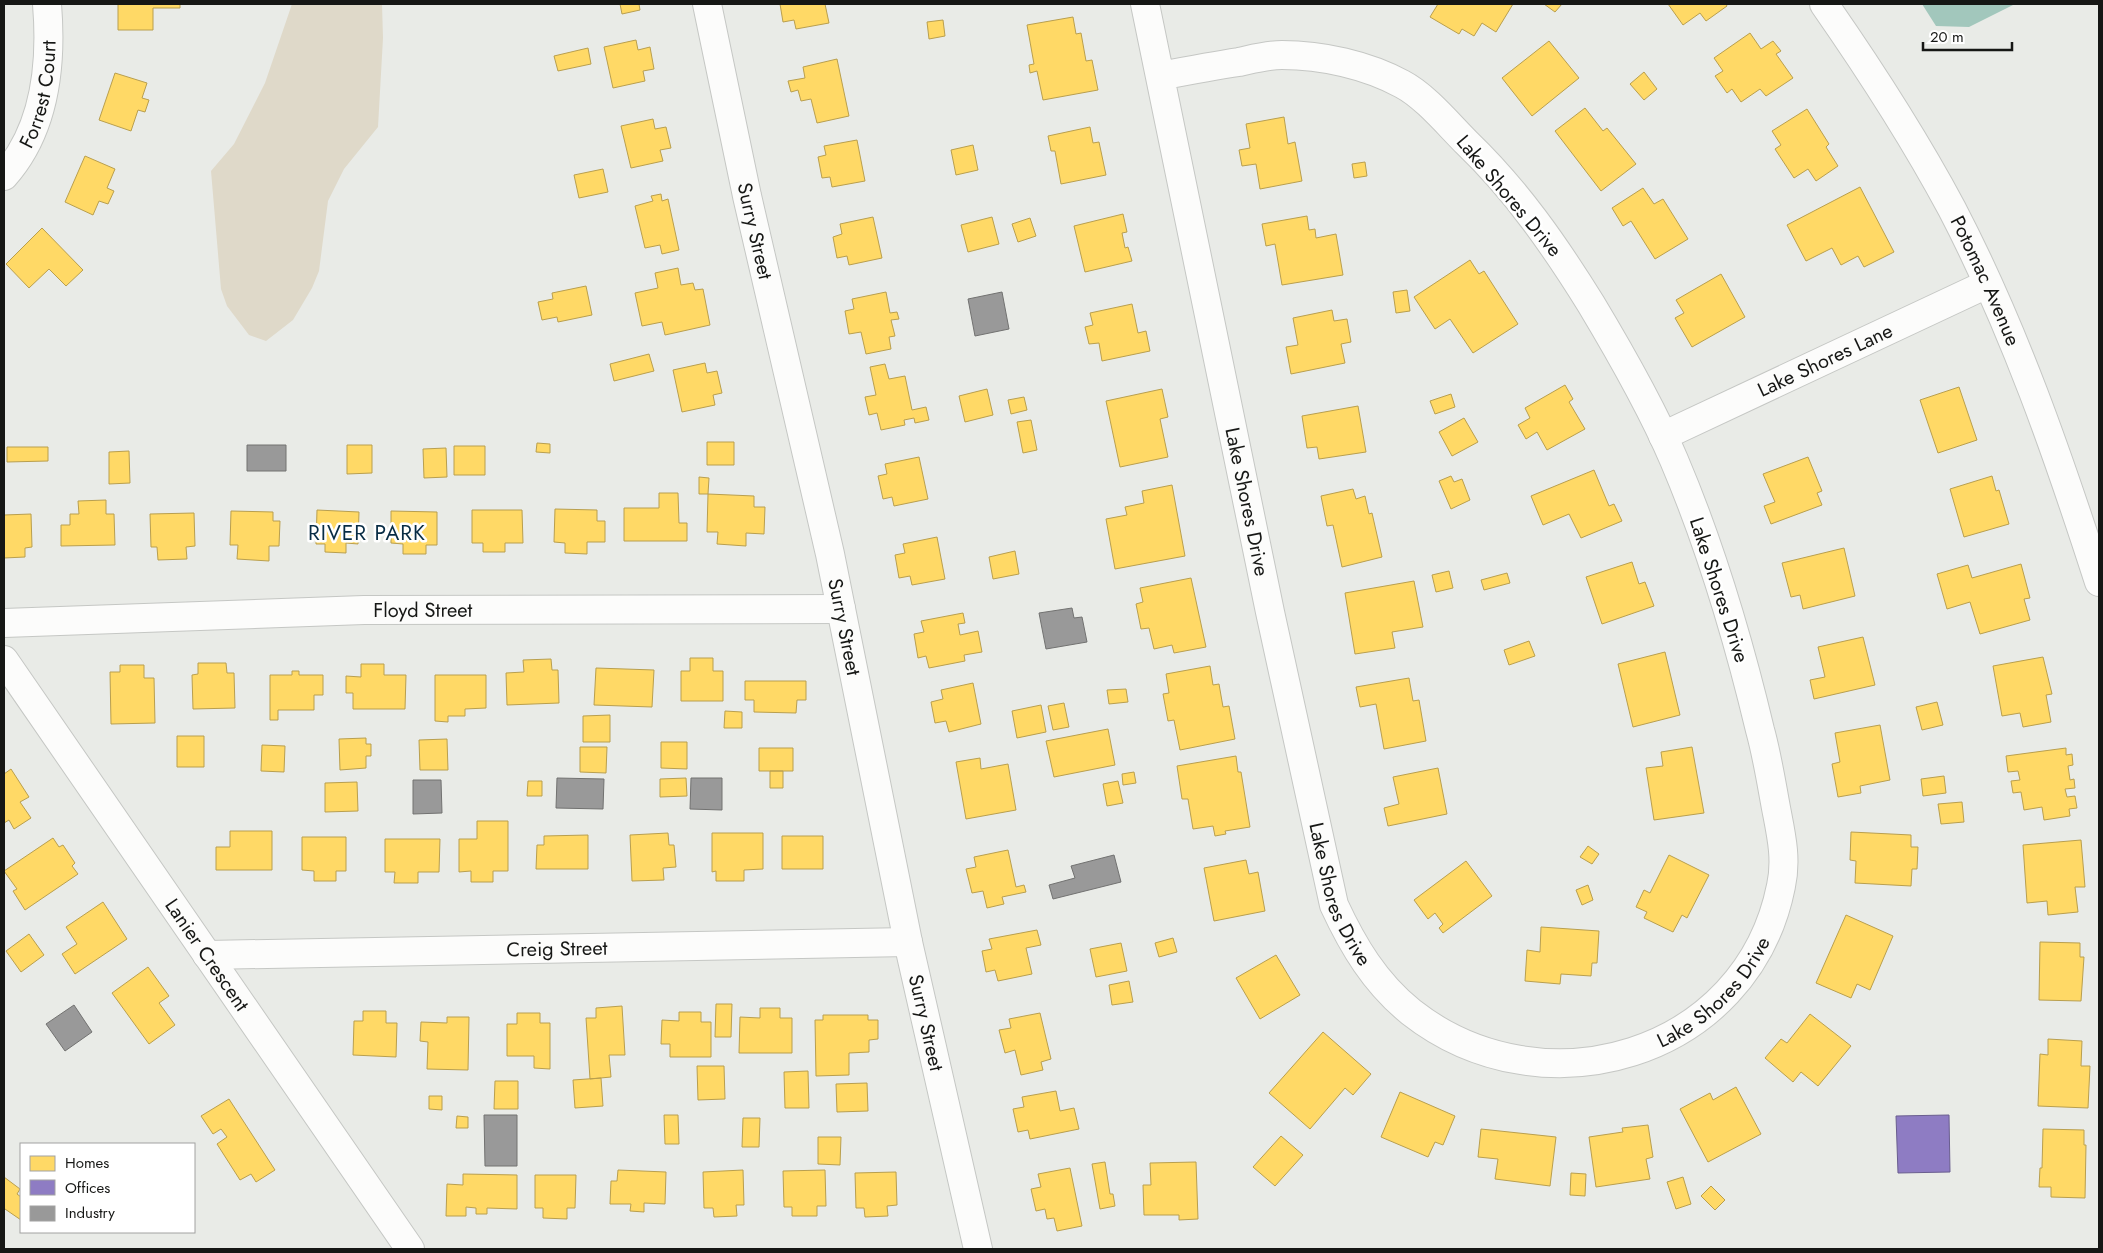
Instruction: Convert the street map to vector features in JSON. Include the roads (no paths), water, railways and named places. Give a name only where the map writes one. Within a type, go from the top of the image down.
[{"type":"street","name":"Forrest Court","points":[[4,176],[29,138],[43,101],[46,85],[47,4]]},
{"type":"street","name":"Surry Street","points":[[707,4],[841,609],[908,942],[978,1249]]},
{"type":"street","name":"Lake Shores Drive","points":[[1145,4],[1270,612],[1334,905],[1351,942],[1374,975],[1402,1003],[1442,1033],[1479,1050],[1518,1060],[1559,1064],[1591,1062],[1623,1055],[1668,1038],[1706,1014],[1734,987],[1756,956],[1772,921],[1782,884],[1785,854],[1767,758],[1744,663],[1711,557],[1675,461],[1619,351],[1566,264],[1531,215],[1482,157],[1405,85],[1362,67],[1316,57],[1279,55],[1160,76]]},
{"type":"street","name":"Potomac Avenue","points":[[1824,4],[1876,78],[1953,211],[2027,375],[2063,471],[2099,582]]},
{"type":"street","name":"Lake Shores Lane","points":[[1663,436],[1987,284]]},
{"type":"street","name":"Floyd Street","points":[[4,623],[364,610],[841,609]]},
{"type":"street","name":"Lanier Crescent","points":[[4,660],[410,1249]]},
{"type":"street","name":"Creig Street","points":[[207,955],[908,942]]},
{"type":"district","name":"RIVER PARK","points":[[367,533]]}]
